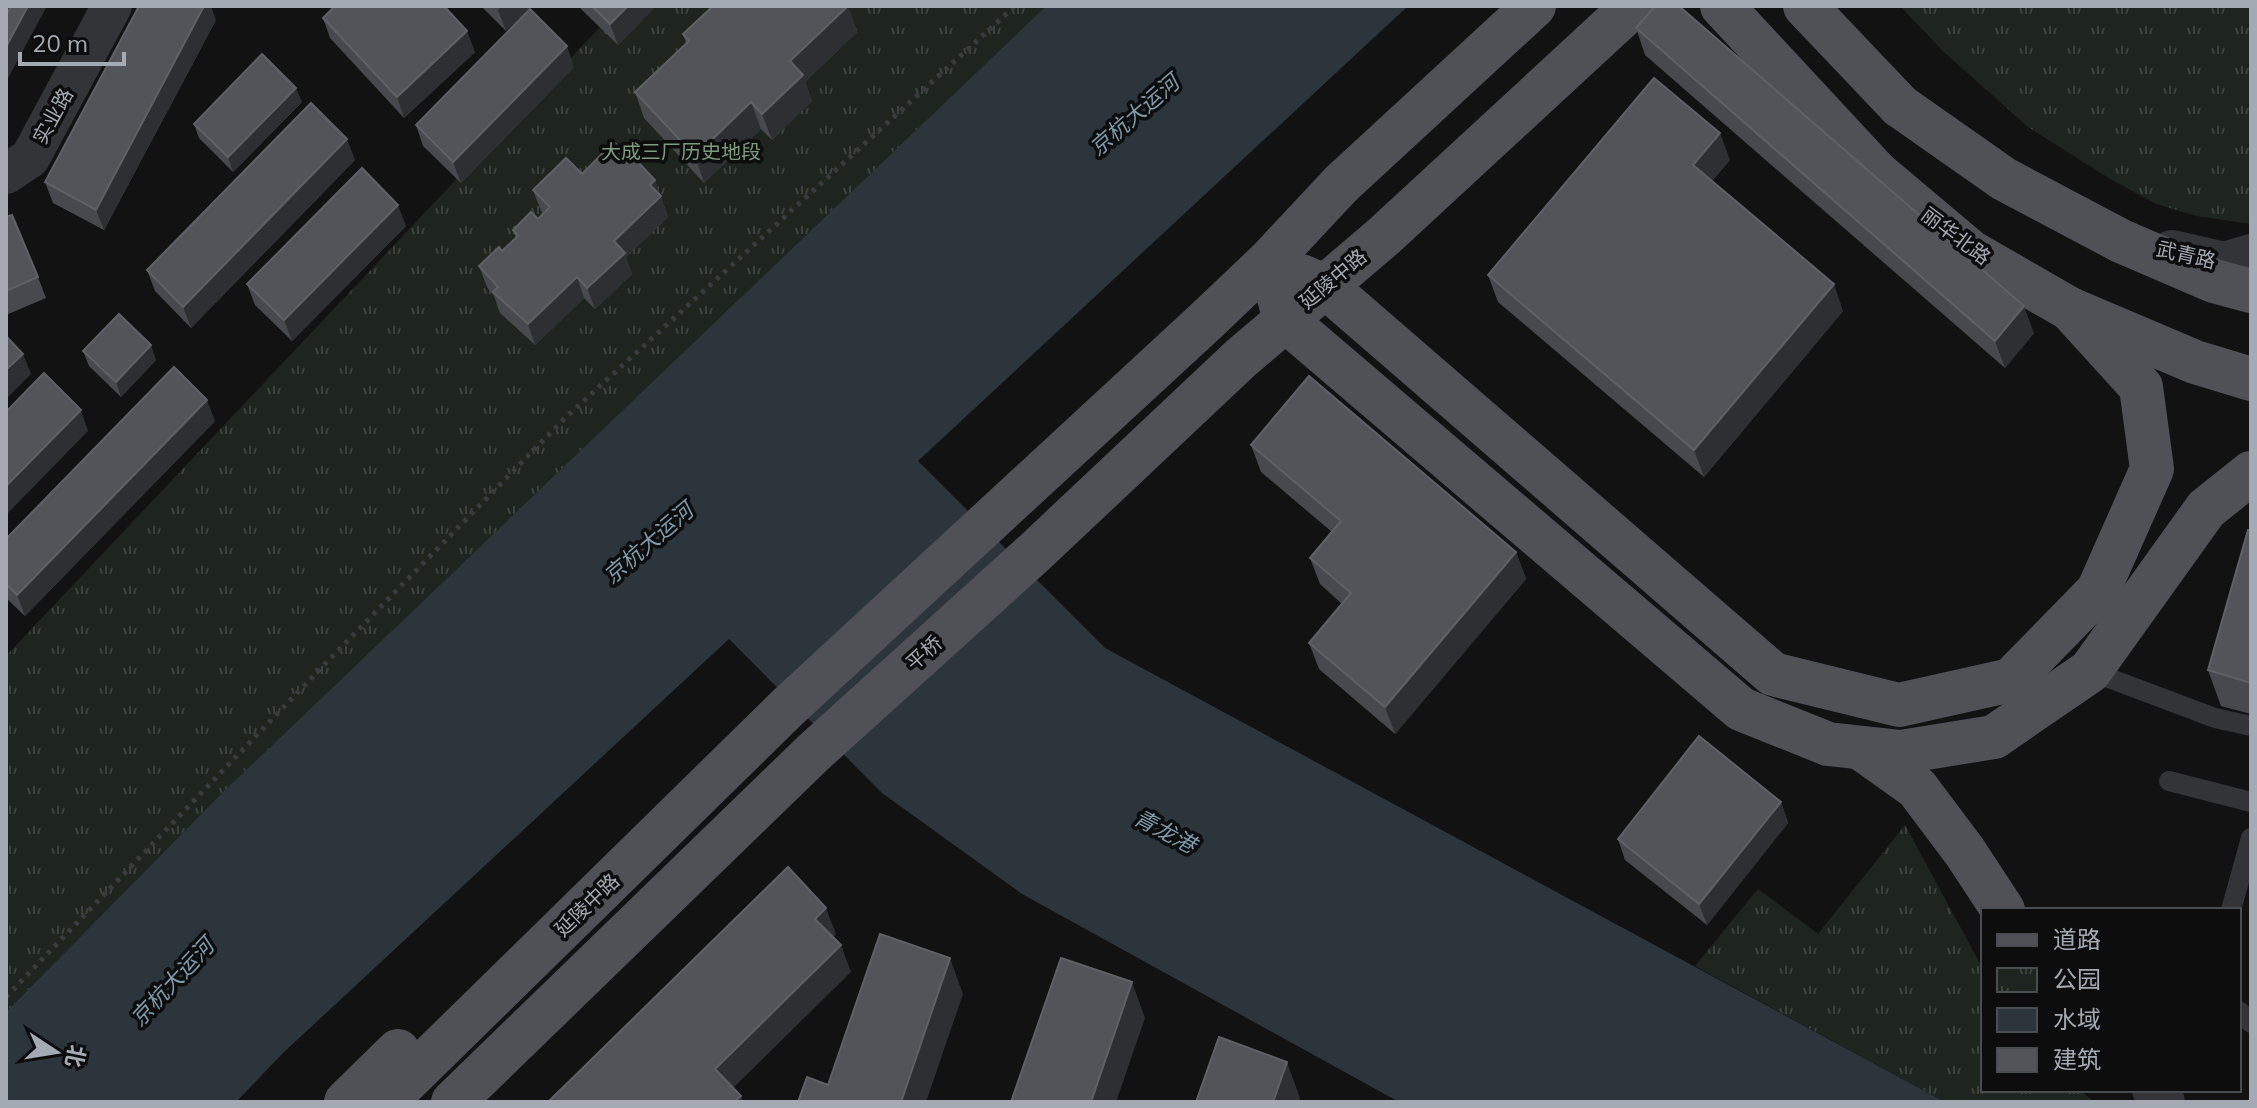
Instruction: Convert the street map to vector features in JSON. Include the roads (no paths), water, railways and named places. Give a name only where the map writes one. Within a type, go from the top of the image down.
[{"type":"main road","points":[[346,1102],[668,785],[788,707],[1269,261],[1341,184],[1534,6]]},
{"type":"main road","name":"延陵中路","points":[[1034,553],[1285,320],[1396,226],[1633,6]]},
{"type":"main road","name":"丽华北路","points":[[1722,6],[1876,172],[1971,252],[2070,309],[2195,362],[2251,379]]},
{"type":"main road","points":[[1805,6],[1900,106],[2004,179],[2121,241],[2214,281],[2251,291]]},
{"type":"main road","points":[[1269,261],[1326,287],[1773,674],[1899,705],[2011,680],[2098,591],[2152,469],[2141,387],[2070,309]]},
{"type":"main road","points":[[1269,261],[1285,320],[1741,709],[1828,744],[1901,752],[1994,737],[2090,671],[2206,509],[2251,473]]},
{"type":"main road","name":"平桥","points":[[453,1102],[814,752],[1034,553]]},
{"type":"main road","name":"延陵中路","points":[[385,1102],[788,707]]},
{"type":"main road","points":[[1861,748],[1917,788],[2002,908]]},
{"type":"street","name":"实业路","points":[[6,174],[30,158],[112,6]]},
{"type":"street","name":"武青路","points":[[2121,241],[2224,264],[2251,256]]},
{"type":"lane","points":[[2090,671],[2215,718],[2251,726]]},
{"type":"lane","points":[[2169,781],[2251,802]]},
{"type":"lane","points":[[2232,908],[2251,838]]},
{"type":"water","points":[[1046,6],[1408,6],[918,461],[1105,648],[1945,1102],[1399,1102],[1022,894],[882,793],[729,639],[283,1053],[236,1102],[6,1102],[6,1012],[223,792]]},
{"type":"water label","name":"京杭大运河","points":[[1134,115]]},
{"type":"water label","name":"京杭大运河","points":[[648,543]]},
{"type":"water label","name":"青龙港","points":[[1165,831]]},
{"type":"water label","name":"京杭大运河","points":[[172,982]]},
{"type":"park label","name":"大成三厂历史地段","points":[[681,152]]}]
